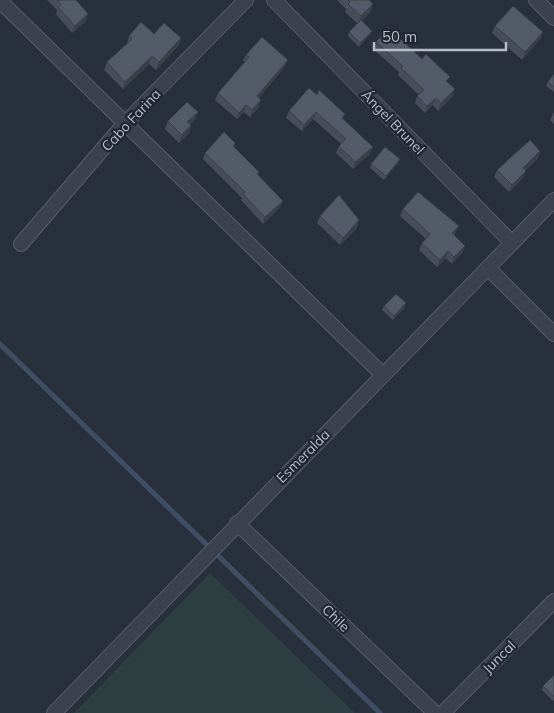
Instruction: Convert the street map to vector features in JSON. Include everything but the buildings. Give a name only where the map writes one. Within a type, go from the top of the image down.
[{"type":"street","name":"Cabo Farina","points":[[21,244],[125,123],[246,0]]},
{"type":"street","name":"Ángel Brunel","points":[[274,0],[512,243]]},
{"type":"street","points":[[536,0],[554,18]]},
{"type":"street","points":[[0,1],[125,123],[154,154],[383,375]]},
{"type":"street","name":"Esmeralda","points":[[54,713],[223,537],[554,200]]},
{"type":"street","points":[[488,268],[554,334]]},
{"type":"street","name":"Chile","points":[[237,523],[435,713]]},
{"type":"street","name":"Juncal","points":[[444,713],[554,601]]},
{"type":"shaded area","points":[[210,573],[355,713],[74,713]]},
{"type":"waterway","points":[[0,344],[380,713]]}]
